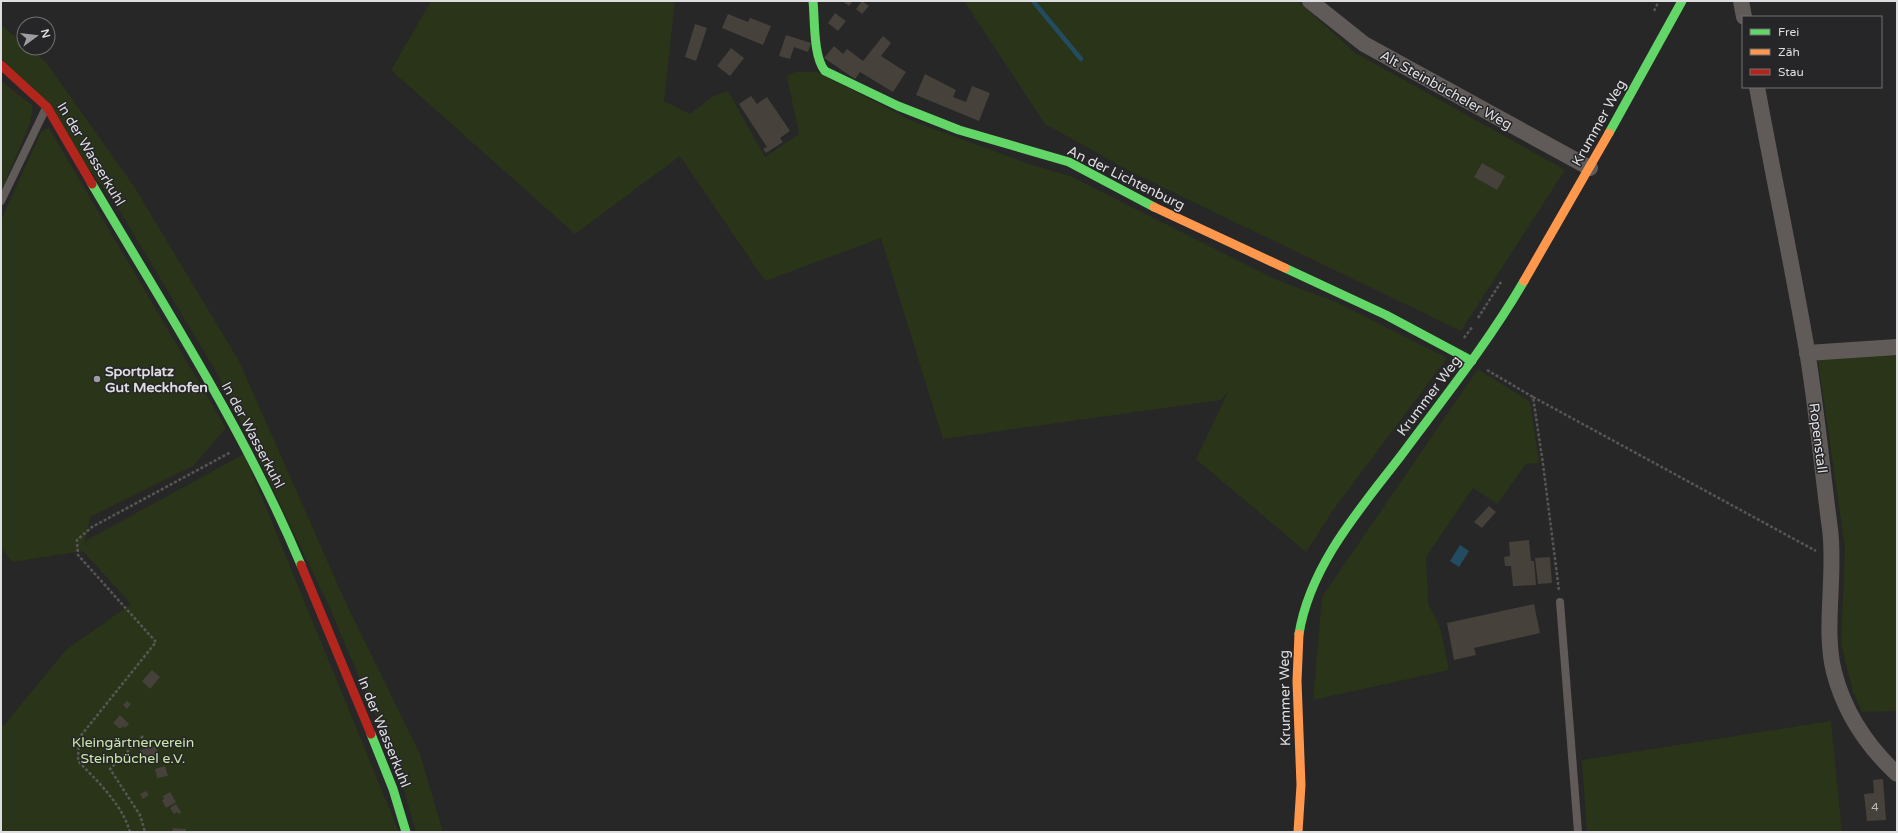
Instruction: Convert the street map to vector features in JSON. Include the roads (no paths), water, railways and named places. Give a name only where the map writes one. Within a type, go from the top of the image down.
[{"type":"street","name":"An der Lichtenburg","points":[[813,1],[818,56],[820,65],[826,71],[898,106],[959,130],[1069,162],[1149,205],[1386,315],[1472,361]]},
{"type":"street","name":"Alt Steinbücheler Weg","points":[[1310,1],[1364,44],[1590,168]]},
{"type":"street","name":"Krummer Weg","points":[[1298,832],[1301,785],[1297,681],[1298,644],[1302,617],[1308,594],[1342,533],[1472,361],[1505,314],[1590,168],[1682,1]]},
{"type":"street","points":[[1741,1],[1744,16]]},
{"type":"street","name":"In der Wasserkuhl","points":[[1,65],[47,106],[245,444],[280,514],[393,789],[406,832]]},
{"type":"street","name":"Ropenstall","points":[[1757,88],[1807,352],[1832,551],[1830,644],[1833,671],[1842,697],[1861,732],[1881,759],[1897,774]]},
{"type":"street","points":[[1807,352],[1897,347]]},
{"type":"lane","points":[[1,201],[47,106]]},
{"type":"lane","points":[[1560,602],[1578,832]]},
{"type":"water","points":[[1460,545],[1469,551],[1459,567],[1450,561]]},
{"type":"waterway","points":[[1033,1],[1081,59]]},
{"type":"place","name":"Sportplatz Gut Meckhofen","points":[[97,379]]},
{"type":"park label","name":"Kleingärtnerverein Steinbüchel e.V.","points":[[133,750]]}]
